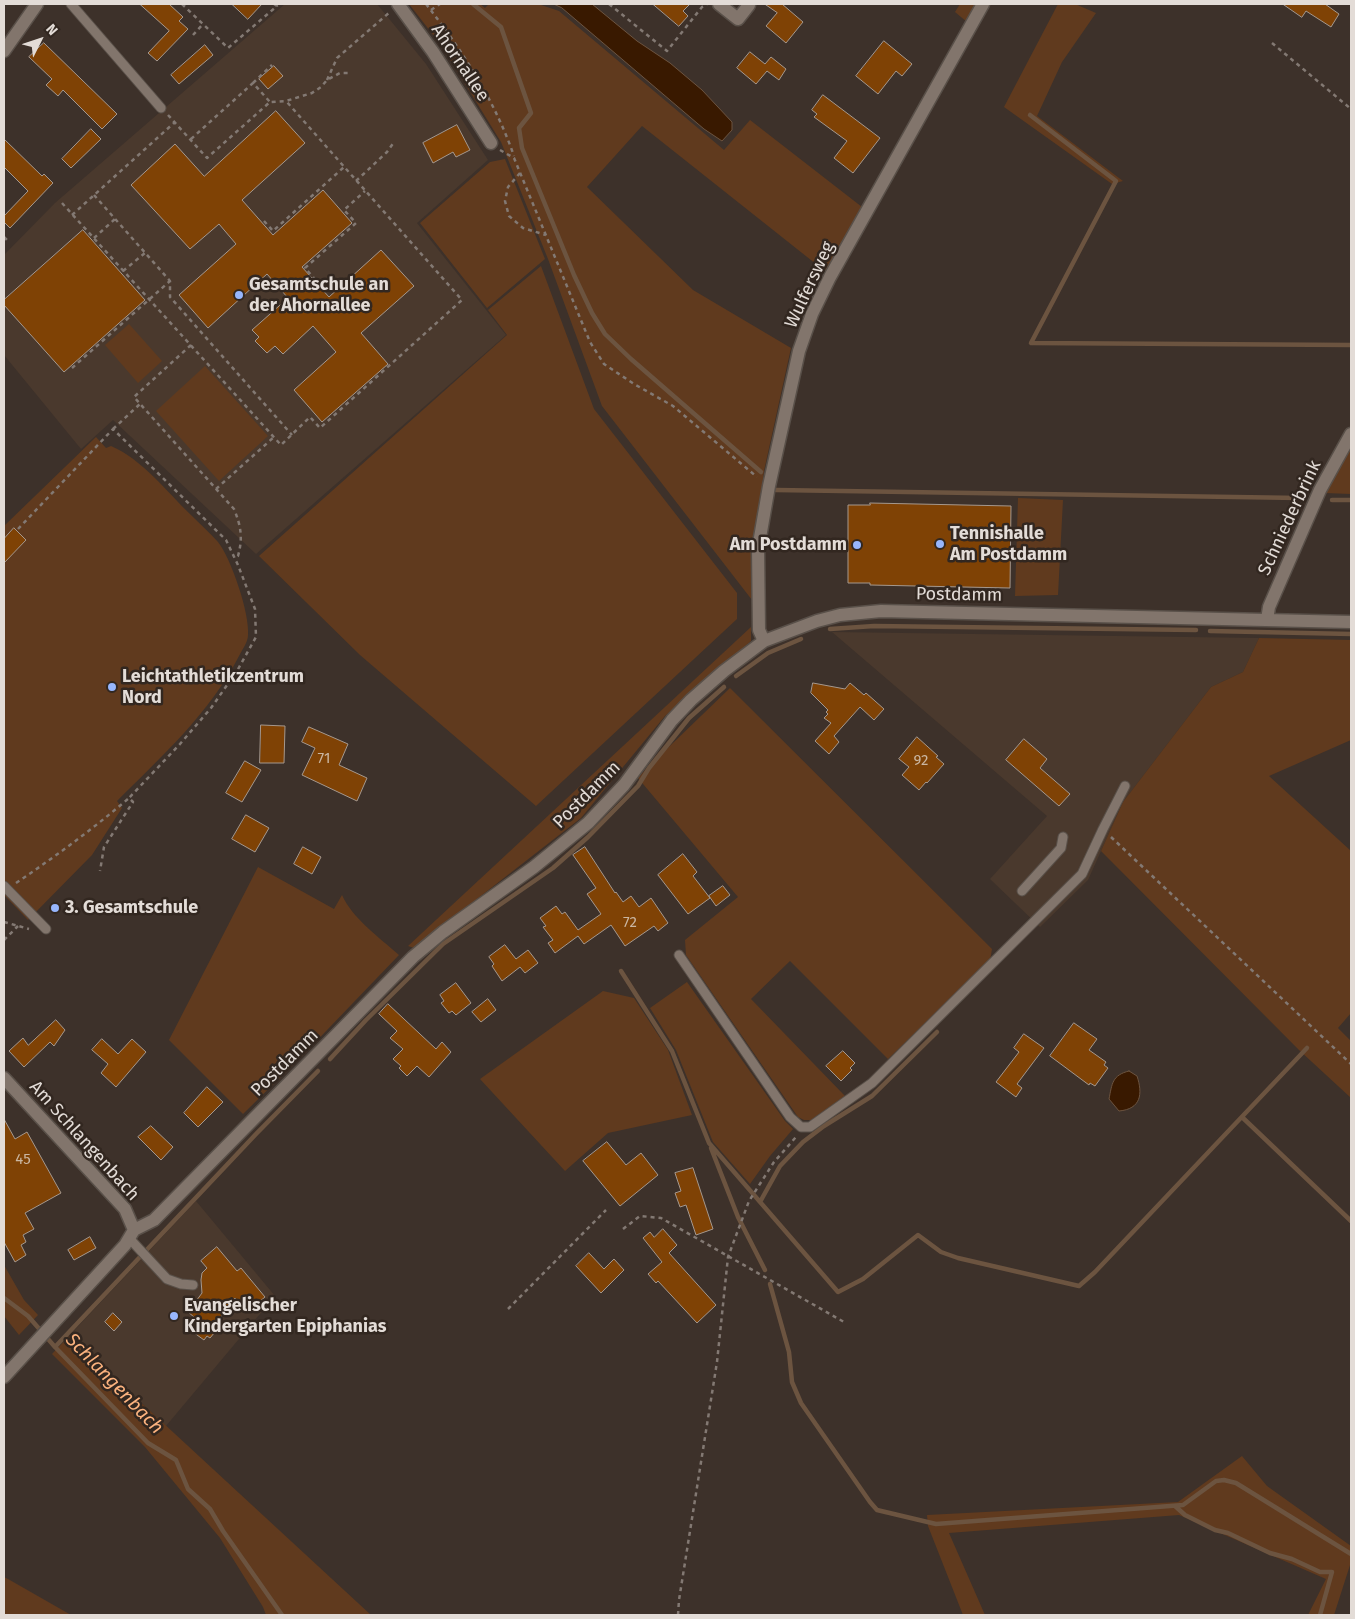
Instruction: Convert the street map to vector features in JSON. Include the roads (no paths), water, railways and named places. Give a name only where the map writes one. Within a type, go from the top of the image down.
[{"type":"street","points":[[4,51],[37,4]]},
{"type":"street","name":"Ahornallee","points":[[398,4],[433,52],[491,143]]},
{"type":"street","points":[[719,4],[738,19],[748,4]]},
{"type":"street","name":"Wulfersweg","points":[[764,641],[759,630],[758,549],[769,486],[799,351],[812,314],[830,276],[983,4]]},
{"type":"street","name":"Schniederbrink","points":[[1267,620],[1269,607],[1320,490],[1351,434]]},
{"type":"street","name":"Postdamm","points":[[4,1376],[126,1245],[132,1234],[154,1220],[413,957],[443,932],[534,867],[588,823],[624,785],[672,720],[691,700],[724,671],[764,641],[817,621],[840,615],[881,611],[1351,622]]},
{"type":"street","name":"Am Schlangenbach","points":[[4,1078],[126,1209],[132,1234]]},
{"type":"lane","points":[[70,4],[162,108]]},
{"type":"lane","points":[[679,955],[790,1117],[801,1127],[810,1127],[872,1083],[1082,874],[1125,786]]},
{"type":"lane","points":[[1022,891],[1061,848],[1063,837]]},
{"type":"lane","points":[[5,888],[46,930]]},
{"type":"lane","points":[[132,1234],[144,1254],[167,1279],[181,1284],[193,1285]]},
{"type":"waterway","points":[[473,4],[501,27],[531,113],[519,128],[522,148],[574,275],[592,313],[605,334],[631,359],[761,472]]},
{"type":"waterway","points":[[1030,115],[1116,181],[1031,343],[1351,345]]},
{"type":"waterway","points":[[776,490],[1300,498]]},
{"type":"waterway","points":[[1332,500],[1351,500]]},
{"type":"waterway","points":[[830,629],[874,626],[1196,630]]},
{"type":"waterway","points":[[1210,631],[1351,634]]},
{"type":"waterway","points":[[736,676],[768,653],[801,639]]},
{"type":"waterway","points":[[330,1059],[366,1020],[443,944],[553,868],[588,837],[638,786],[649,768],[689,718],[724,687]]},
{"type":"waterway","points":[[621,971],[672,1051],[709,1143],[838,1292],[863,1279],[918,1235],[941,1252],[958,1258],[1079,1286],[1095,1272],[1307,1048]]},
{"type":"waterway","points":[[760,1202],[780,1166],[803,1142],[824,1126],[872,1096],[937,1032]]},
{"type":"waterway","points":[[55,1347],[318,1071]]},
{"type":"waterway","points":[[1243,1118],[1351,1221]]},
{"type":"waterway","points":[[711,1148],[738,1217],[765,1270]]},
{"type":"waterway","points":[[770,1284],[789,1352],[792,1382],[801,1403],[877,1510],[936,1524],[1183,1505],[1216,1481],[1224,1480],[1236,1483],[1351,1554]]},
{"type":"waterway","name":"Schlangenbach","points":[[4,1298],[28,1316],[55,1347],[148,1443],[176,1460],[188,1489],[210,1509],[223,1531],[282,1615]]},
{"type":"waterway","points":[[1175,1506],[1185,1515],[1215,1530],[1228,1533],[1270,1553],[1292,1559],[1320,1572],[1332,1572],[1320,1615]]},
{"type":"place","name":"Gesamtschule an der Ahornallee","points":[[239,295]]},
{"type":"place","name":"Tennishalle Am Postdamm","points":[[940,544]]},
{"type":"place","name":"Am Postdamm","points":[[857,545]]},
{"type":"place","name":"Leichtathletikzentrum Nord","points":[[112,687]]},
{"type":"place","name":"3. Gesamtschule","points":[[55,908]]},
{"type":"place","name":"Evangelischer Kindergarten Epiphanias","points":[[174,1316]]}]
